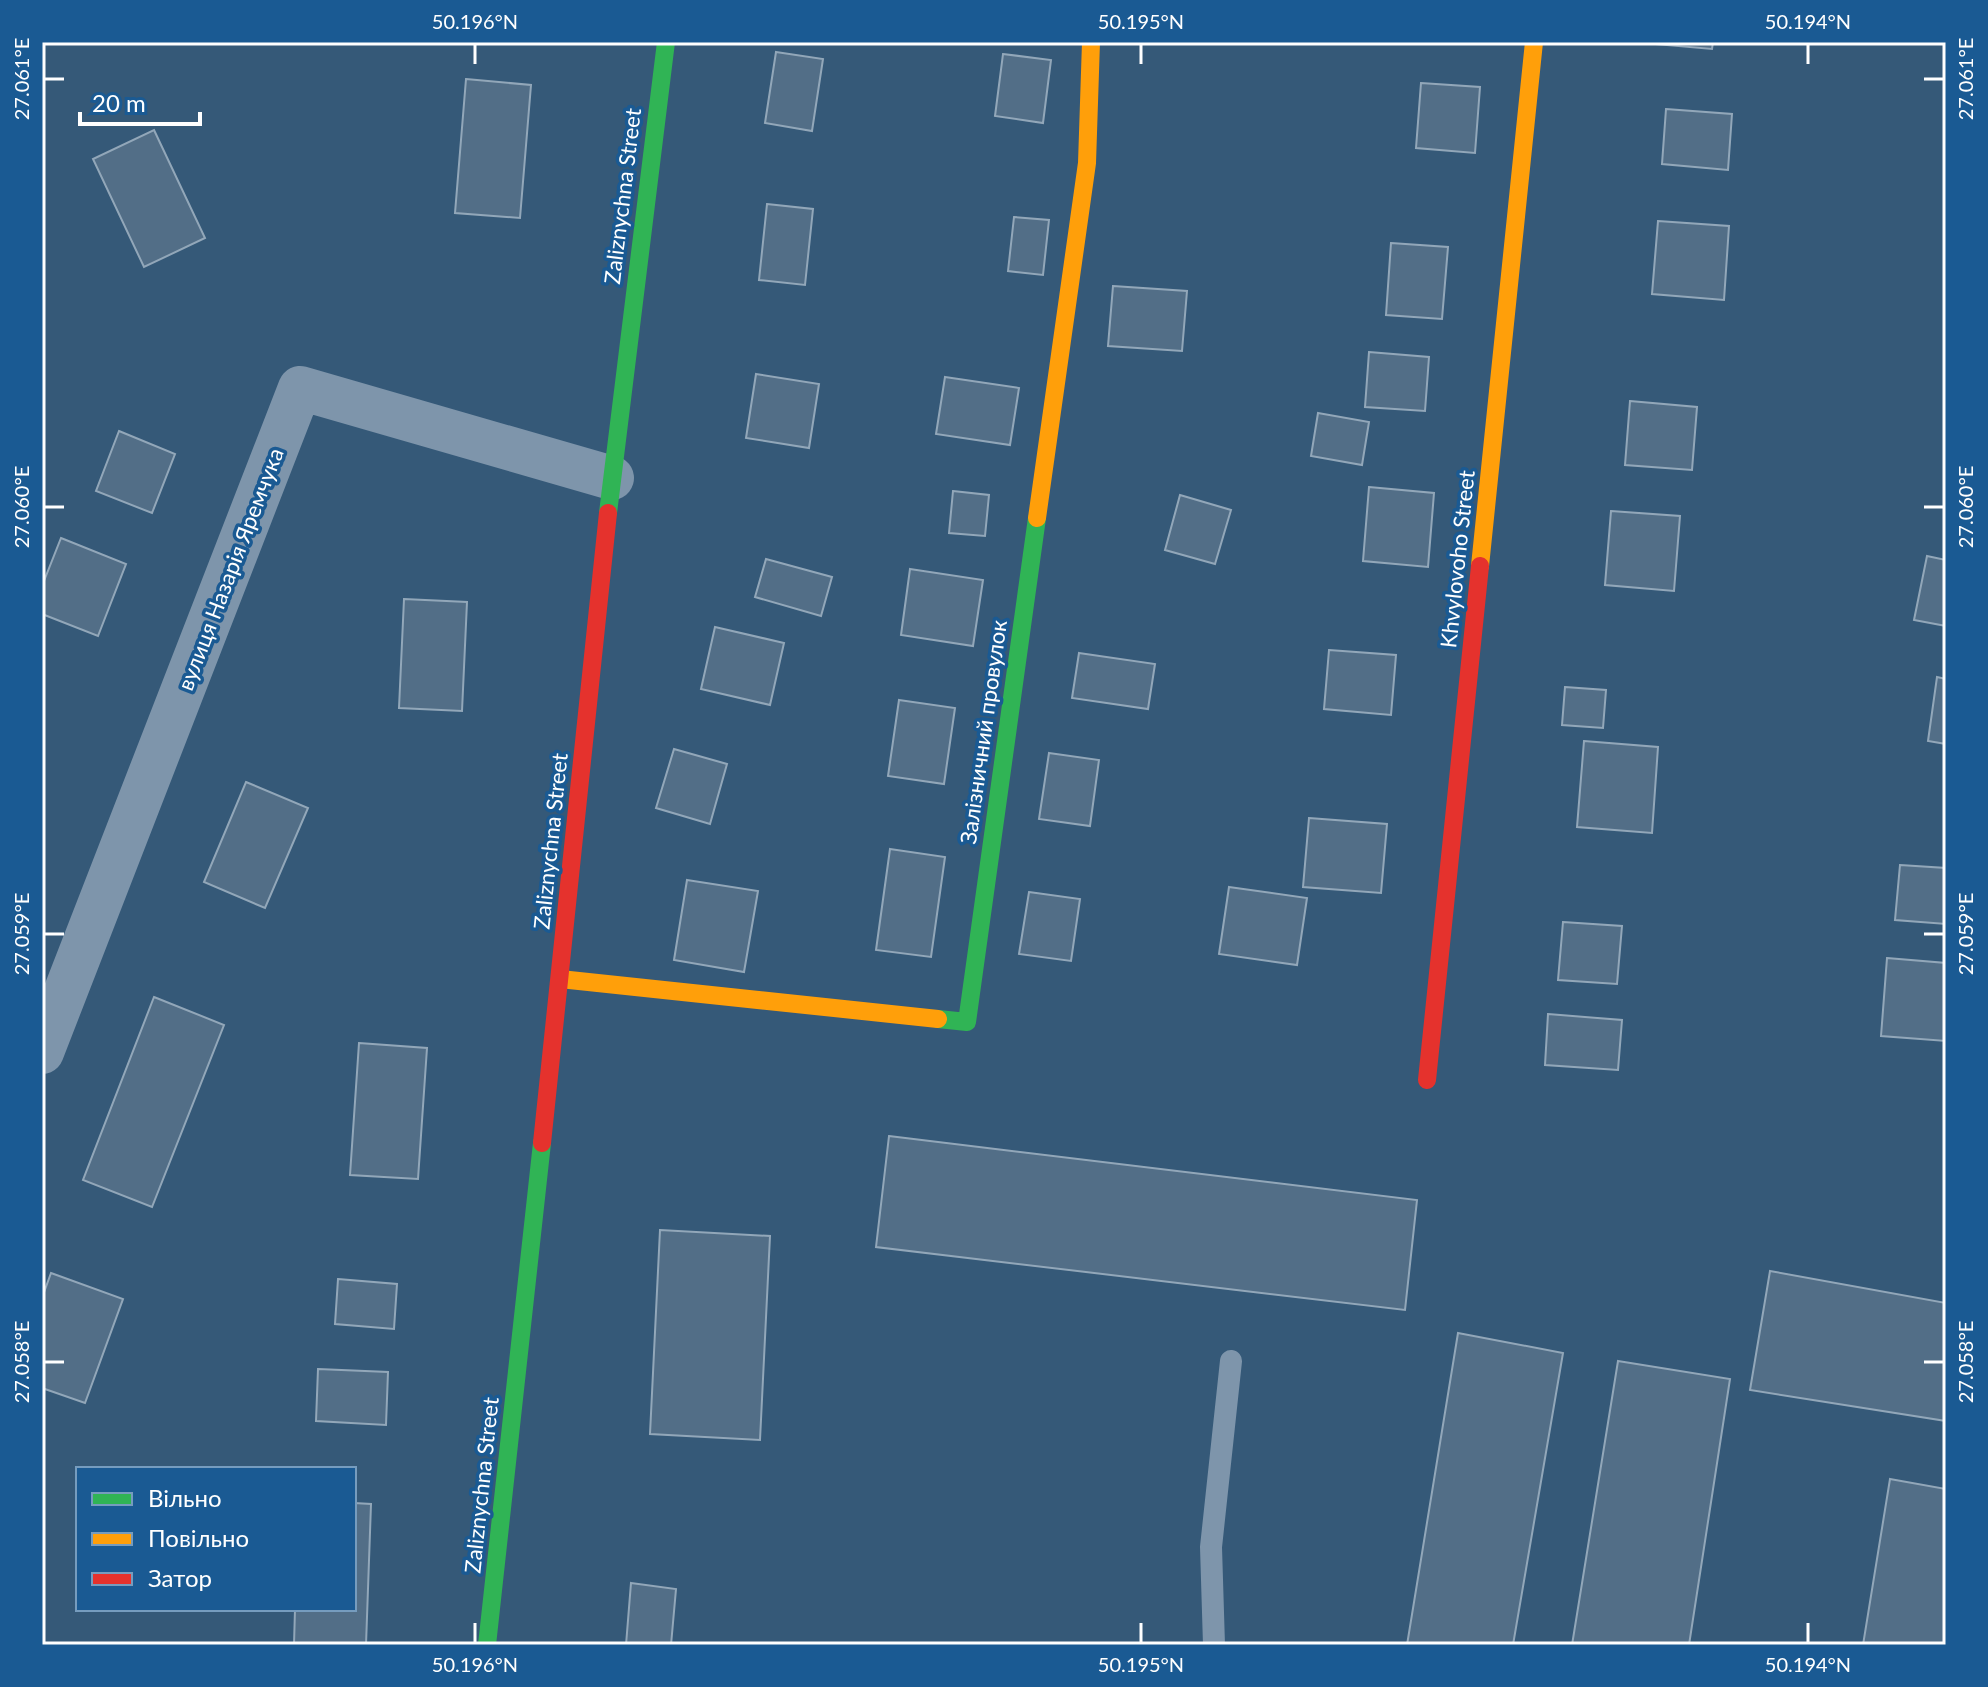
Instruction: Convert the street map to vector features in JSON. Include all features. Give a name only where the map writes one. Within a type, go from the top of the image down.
[{"type":"street","name":"Zaliznychna Street","points":[[487,1645],[612,478],[666,42]]},
{"type":"street","name":"Залізничний провулок","points":[[560,979],[967,1022],[1087,163],[1091,42]]},
{"type":"street","name":"Khvylovoho Street","points":[[1427,1080],[1534,42]]},
{"type":"street","name":"вулиця Назарія Яремчука","points":[[42,1052],[300,388],[612,478]]},
{"type":"lane","points":[[1214,1645],[1211,1547],[1231,1361]]},
{"type":"building","points":[[1655,42],[1713,42],[1712,49]]},
{"type":"building","points":[[776,52],[823,59],[812,131],[765,123]]},
{"type":"building","points":[[1003,54],[1051,60],[1043,123],[995,116]]},
{"type":"building","points":[[466,79],[531,85],[520,218],[455,213]]},
{"type":"building","points":[[1421,83],[1480,87],[1475,153],[1416,148]]},
{"type":"building","points":[[1666,109],[1732,114],[1728,170],[1662,164]]},
{"type":"building","points":[[154,130],[205,238],[144,267],[93,159]]},
{"type":"building","points":[[767,204],[813,209],[805,285],[759,280]]},
{"type":"building","points":[[1014,217],[1049,220],[1043,275],[1008,271]]},
{"type":"building","points":[[1658,221],[1729,226],[1724,300],[1652,294]]},
{"type":"building","points":[[1391,243],[1448,247],[1442,319],[1386,315]]},
{"type":"building","points":[[1113,286],[1187,291],[1182,351],[1108,346]]},
{"type":"building","points":[[1369,352],[1429,357],[1425,411],[1365,407]]},
{"type":"building","points":[[756,374],[819,384],[809,448],[746,438]]},
{"type":"building","points":[[945,377],[1019,388],[1010,445],[936,434]]},
{"type":"building","points":[[1630,401],[1697,407],[1692,470],[1625,465]]},
{"type":"building","points":[[1318,413],[1369,422],[1362,465],[1311,456]]},
{"type":"building","points":[[119,431],[175,454],[152,513],[96,491]]},
{"type":"building","points":[[1369,487],[1434,493],[1428,567],[1363,561]]},
{"type":"building","points":[[953,491],[989,495],[985,536],[949,533]]},
{"type":"building","points":[[1180,495],[1231,510],[1215,564],[1165,550]]},
{"type":"building","points":[[1611,511],[1680,516],[1674,591],[1605,585]]},
{"type":"building","points":[[61,538],[126,564],[98,636],[42,614],[42,586]]},
{"type":"building","points":[[1927,556],[1946,560],[1946,626],[1914,620]]},
{"type":"building","points":[[766,559],[832,577],[821,616],[755,597]]},
{"type":"building","points":[[910,569],[983,580],[973,646],[901,635]]},
{"type":"building","points":[[404,599],[467,602],[462,711],[399,708]]},
{"type":"building","points":[[715,627],[784,643],[770,705],[701,689]]},
{"type":"building","points":[[1329,650],[1396,655],[1391,715],[1324,709]]},
{"type":"building","points":[[1079,653],[1155,664],[1148,709],[1072,698]]},
{"type":"building","points":[[1937,677],[1946,679],[1946,744],[1928,741]]},
{"type":"building","points":[[1565,687],[1606,690],[1603,728],[1562,725]]},
{"type":"building","points":[[899,700],[955,708],[944,784],[888,776]]},
{"type":"building","points":[[1584,741],[1658,747],[1652,833],[1577,827]]},
{"type":"building","points":[[674,749],[727,764],[710,824],[656,808]]},
{"type":"building","points":[[1049,753],[1099,760],[1090,826],[1039,819]]},
{"type":"building","points":[[246,782],[308,808],[265,908],[204,882]]},
{"type":"building","points":[[1309,818],[1387,824],[1381,893],[1303,887]]},
{"type":"building","points":[[890,849],[945,857],[931,957],[876,950]]},
{"type":"building","points":[[1900,865],[1946,868],[1946,924],[1895,920]]},
{"type":"building","points":[[687,880],[758,891],[744,972],[674,960]]},
{"type":"building","points":[[1229,887],[1307,898],[1297,965],[1219,954]]},
{"type":"building","points":[[1029,892],[1080,899],[1071,961],[1019,954]]},
{"type":"building","points":[[1563,922],[1622,926],[1617,984],[1558,980]]},
{"type":"building","points":[[1887,958],[1946,963],[1946,1041],[1881,1036]]},
{"type":"building","points":[[154,997],[224,1025],[152,1207],[83,1180]]},
{"type":"building","points":[[1548,1014],[1622,1020],[1618,1070],[1545,1065]]},
{"type":"building","points":[[359,1043],[427,1048],[418,1179],[350,1175]]},
{"type":"building","points":[[889,1136],[1417,1200],[1405,1310],[876,1247]]},
{"type":"building","points":[[660,1230],[770,1236],[760,1440],[650,1434]]},
{"type":"building","points":[[1770,1271],[1946,1303],[1946,1421],[1750,1390]]},
{"type":"building","points":[[51,1273],[123,1299],[85,1403],[42,1388],[42,1298]]},
{"type":"building","points":[[338,1279],[397,1284],[394,1329],[335,1324]]},
{"type":"building","points":[[1458,1333],[1563,1353],[1513,1645],[1407,1645]]},
{"type":"building","points":[[1618,1361],[1730,1379],[1689,1645],[1572,1645]]},
{"type":"building","points":[[318,1369],[388,1372],[386,1425],[316,1421]]},
{"type":"building","points":[[1890,1479],[1946,1489],[1946,1645],[1863,1645]]},
{"type":"building","points":[[356,1503],[371,1504],[366,1645],[294,1645],[295,1611],[356,1611]]},
{"type":"building","points":[[631,1583],[676,1589],[671,1645],[626,1645]]},
{"type":"traffic: fast","points":[[608,513],[666,42]]},
{"type":"traffic: fast","points":[[938,1019],[967,1022],[1037,518]]},
{"type":"traffic: fast","points":[[487,1645],[542,1143]]},
{"type":"traffic: slow","points":[[1037,518],[1087,163],[1091,42]]},
{"type":"traffic: slow","points":[[1480,566],[1534,42]]},
{"type":"traffic: slow","points":[[560,979],[938,1019]]},
{"type":"traffic: jam","points":[[542,1143],[608,513]]},
{"type":"traffic: jam","points":[[1427,1080],[1480,566]]}]
